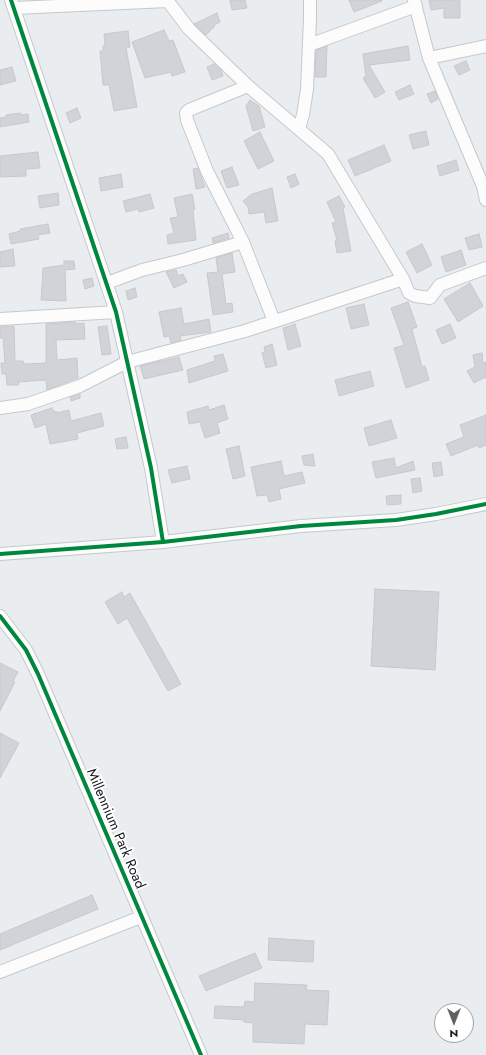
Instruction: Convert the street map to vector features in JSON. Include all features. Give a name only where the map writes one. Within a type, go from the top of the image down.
[{"type":"street","points":[[299,128],[305,103],[310,0]]},
{"type":"street","points":[[163,542],[151,468],[116,312],[13,4],[167,1],[189,29],[248,86],[328,154],[403,280],[409,293],[415,296],[430,298],[440,285],[486,268]]},
{"type":"street","points":[[309,45],[415,3],[430,58],[485,186],[486,200]]},
{"type":"street","points":[[430,58],[486,46]]},
{"type":"street","points":[[248,86],[189,110],[186,113],[192,134],[207,171],[243,242],[274,321]]},
{"type":"street","points":[[107,283],[142,270],[183,260],[243,242]]},
{"type":"street","points":[[0,408],[28,404],[80,386],[127,362],[238,334],[403,280]]},
{"type":"street","points":[[0,319],[116,312]]},
{"type":"street","points":[[0,554],[163,542],[301,526],[396,520],[486,504]]},
{"type":"street","name":"Millennium Park Road","points":[[0,616],[19,639],[38,674],[201,1055]]},
{"type":"street","points":[[0,972],[141,917]]},
{"type":"building","points":[[230,0],[245,0],[247,8],[232,10]]},
{"type":"building","points":[[349,0],[382,0],[382,1],[354,12]]},
{"type":"building","points":[[429,0],[460,0],[460,18],[444,18],[444,8],[431,10]]},
{"type":"building","points":[[217,13],[220,22],[214,25],[215,26],[206,35],[194,24]]},
{"type":"building","points":[[164,30],[169,41],[173,40],[185,72],[172,76],[171,72],[145,78],[132,42]]},
{"type":"building","points":[[128,31],[130,47],[126,48],[137,107],[114,111],[109,85],[103,85],[100,51],[103,51],[103,46],[105,46],[104,34]]},
{"type":"building","points":[[327,46],[326,77],[315,77],[316,50]]},
{"type":"building","points":[[408,46],[410,60],[369,65],[385,92],[375,98],[363,78],[366,76],[363,54]]},
{"type":"building","points":[[466,61],[470,70],[459,75],[454,66]]},
{"type":"building","points":[[214,64],[221,70],[223,76],[212,80],[207,67]]},
{"type":"building","points":[[12,67],[16,81],[0,85],[0,70]]},
{"type":"building","points":[[410,85],[414,94],[399,100],[395,92]]},
{"type":"building","points":[[435,91],[438,99],[431,103],[427,94]]},
{"type":"building","points":[[250,100],[259,106],[265,127],[253,131],[246,106]]},
{"type":"building","points":[[77,108],[81,118],[70,123],[66,113]]},
{"type":"building","points":[[20,113],[21,115],[28,114],[29,122],[0,127],[0,118],[6,117],[6,115]]},
{"type":"building","points":[[426,131],[429,145],[413,149],[409,135]]},
{"type":"building","points":[[260,132],[274,161],[258,169],[244,141]]},
{"type":"building","points":[[384,145],[391,161],[355,176],[348,160]]},
{"type":"building","points":[[38,152],[40,168],[26,169],[26,176],[0,177],[0,156]]},
{"type":"building","points":[[456,160],[459,170],[440,176],[437,166]]},
{"type":"building","points":[[232,167],[239,185],[227,188],[221,171]]},
{"type":"building","points":[[198,168],[205,187],[196,189],[193,169]]},
{"type":"building","points":[[121,174],[123,187],[101,191],[99,178]]},
{"type":"building","points":[[295,174],[299,184],[291,188],[287,177]]},
{"type":"building","points":[[272,188],[278,221],[266,223],[264,212],[249,214],[248,207],[243,201],[252,194]]},
{"type":"building","points":[[58,193],[59,205],[40,208],[38,196]]},
{"type":"building","points":[[150,194],[154,208],[139,212],[138,209],[126,212],[123,201]]},
{"type":"building","points":[[192,194],[195,209],[193,210],[196,240],[168,244],[167,235],[174,233],[170,218],[178,217],[174,198]]},
{"type":"building","points":[[339,196],[345,207],[343,208],[351,251],[337,253],[335,241],[337,240],[332,223],[336,222],[327,202]]},
{"type":"building","points":[[48,224],[50,233],[38,235],[39,239],[11,244],[9,234],[20,231],[20,229]]},
{"type":"building","points":[[228,233],[229,238],[213,243],[212,238]]},
{"type":"building","points":[[479,234],[482,247],[469,250],[465,238]]},
{"type":"building","points":[[422,244],[432,265],[417,273],[406,252]]},
{"type":"building","points":[[13,249],[15,266],[0,267],[0,252]]},
{"type":"building","points":[[461,250],[466,265],[446,272],[441,257]]},
{"type":"building","points":[[232,253],[235,272],[222,274],[226,304],[232,303],[233,312],[213,315],[207,273],[218,272],[216,258]]},
{"type":"building","points":[[64,261],[74,261],[75,269],[65,270],[66,301],[41,300],[43,268],[64,265]]},
{"type":"building","points":[[176,270],[178,276],[183,274],[187,282],[174,288],[166,272]]},
{"type":"building","points":[[92,278],[94,286],[85,289],[83,280]]},
{"type":"building","points":[[470,283],[483,306],[458,322],[444,299]]},
{"type":"building","points":[[135,288],[137,297],[128,300],[126,291]]},
{"type":"building","points":[[408,302],[417,327],[412,329],[422,367],[425,366],[429,380],[406,388],[394,348],[404,345],[391,308]]},
{"type":"building","points":[[364,304],[369,325],[351,329],[346,308]]},
{"type":"building","points":[[181,308],[184,324],[209,319],[211,332],[180,336],[181,340],[171,343],[169,336],[164,337],[159,312]]},
{"type":"building","points":[[75,322],[75,324],[84,323],[85,339],[56,340],[57,360],[77,358],[78,378],[47,390],[46,380],[18,382],[19,385],[7,385],[6,374],[2,374],[1,363],[5,363],[3,338],[0,338],[0,327],[14,326],[15,361],[23,361],[24,364],[46,363],[46,324]]},
{"type":"building","points":[[295,324],[301,346],[288,350],[283,328]]},
{"type":"building","points":[[450,324],[456,338],[442,344],[436,330]]},
{"type":"building","points":[[107,326],[111,354],[102,355],[98,327]]},
{"type":"building","points":[[272,344],[277,365],[266,368],[262,353],[265,352],[264,347]]},
{"type":"building","points":[[482,353],[483,363],[486,362],[486,377],[474,383],[467,371],[475,367],[473,355]]},
{"type":"building","points":[[223,354],[228,371],[189,383],[187,370],[215,361],[214,356]]},
{"type":"building","points":[[179,357],[183,370],[144,379],[140,366]]},
{"type":"building","points":[[370,371],[374,386],[339,396],[335,380]]},
{"type":"building","points":[[80,394],[80,398],[71,401],[70,397]]},
{"type":"building","points":[[224,405],[228,419],[217,423],[220,433],[205,438],[200,422],[189,424],[187,412],[208,406],[209,410]]},
{"type":"building","points":[[52,408],[54,412],[56,411],[57,413],[69,410],[71,421],[101,413],[104,426],[77,433],[78,439],[50,444],[46,424],[35,428],[31,415]]},
{"type":"building","points":[[486,415],[486,445],[479,448],[478,445],[451,456],[446,444],[464,437],[460,425]]},
{"type":"building","points":[[391,420],[397,438],[369,446],[364,428]]},
{"type":"building","points":[[126,437],[128,448],[117,449],[115,439]]},
{"type":"building","points":[[239,446],[245,476],[233,479],[226,449]]},
{"type":"building","points":[[313,454],[315,466],[304,465],[302,456]]},
{"type":"building","points":[[394,458],[396,468],[413,461],[415,470],[376,478],[372,462]]},
{"type":"building","points":[[281,461],[284,476],[302,472],[305,483],[279,489],[281,499],[269,502],[267,495],[257,496],[251,467]]},
{"type":"building","points":[[441,462],[443,475],[434,477],[432,463]]},
{"type":"building","points":[[187,466],[190,479],[172,483],[168,470]]},
{"type":"building","points":[[420,478],[422,491],[413,493],[411,479]]},
{"type":"building","points":[[401,495],[401,504],[387,505],[386,496]]},
{"type":"building","points":[[375,589],[439,592],[435,670],[371,666]]},
{"type":"building","points":[[122,592],[124,597],[130,593],[181,684],[168,691],[127,618],[118,624],[105,602]]},
{"type":"building","points":[[0,663],[18,672],[13,681],[15,682],[0,711]]},
{"type":"building","points":[[0,733],[19,743],[0,778]]},
{"type":"building","points":[[92,895],[98,909],[0,950],[0,934]]},
{"type":"building","points":[[269,938],[314,941],[313,962],[268,960]]},
{"type":"building","points":[[255,953],[262,968],[206,991],[199,976]]},
{"type":"building","points":[[255,983],[307,985],[306,990],[329,991],[327,1025],[305,1024],[304,1044],[253,1042],[253,1023],[244,1022],[244,1020],[214,1018],[215,1006],[244,1007],[245,1001],[254,1002]]},
{"type":"cycle path","points":[[11,0],[116,312],[151,468],[163,542]]},
{"type":"cycle path","points":[[0,554],[163,542],[301,526],[396,520],[486,504]]},
{"type":"cycle path","points":[[0,616],[26,650],[38,674],[201,1055]]}]
